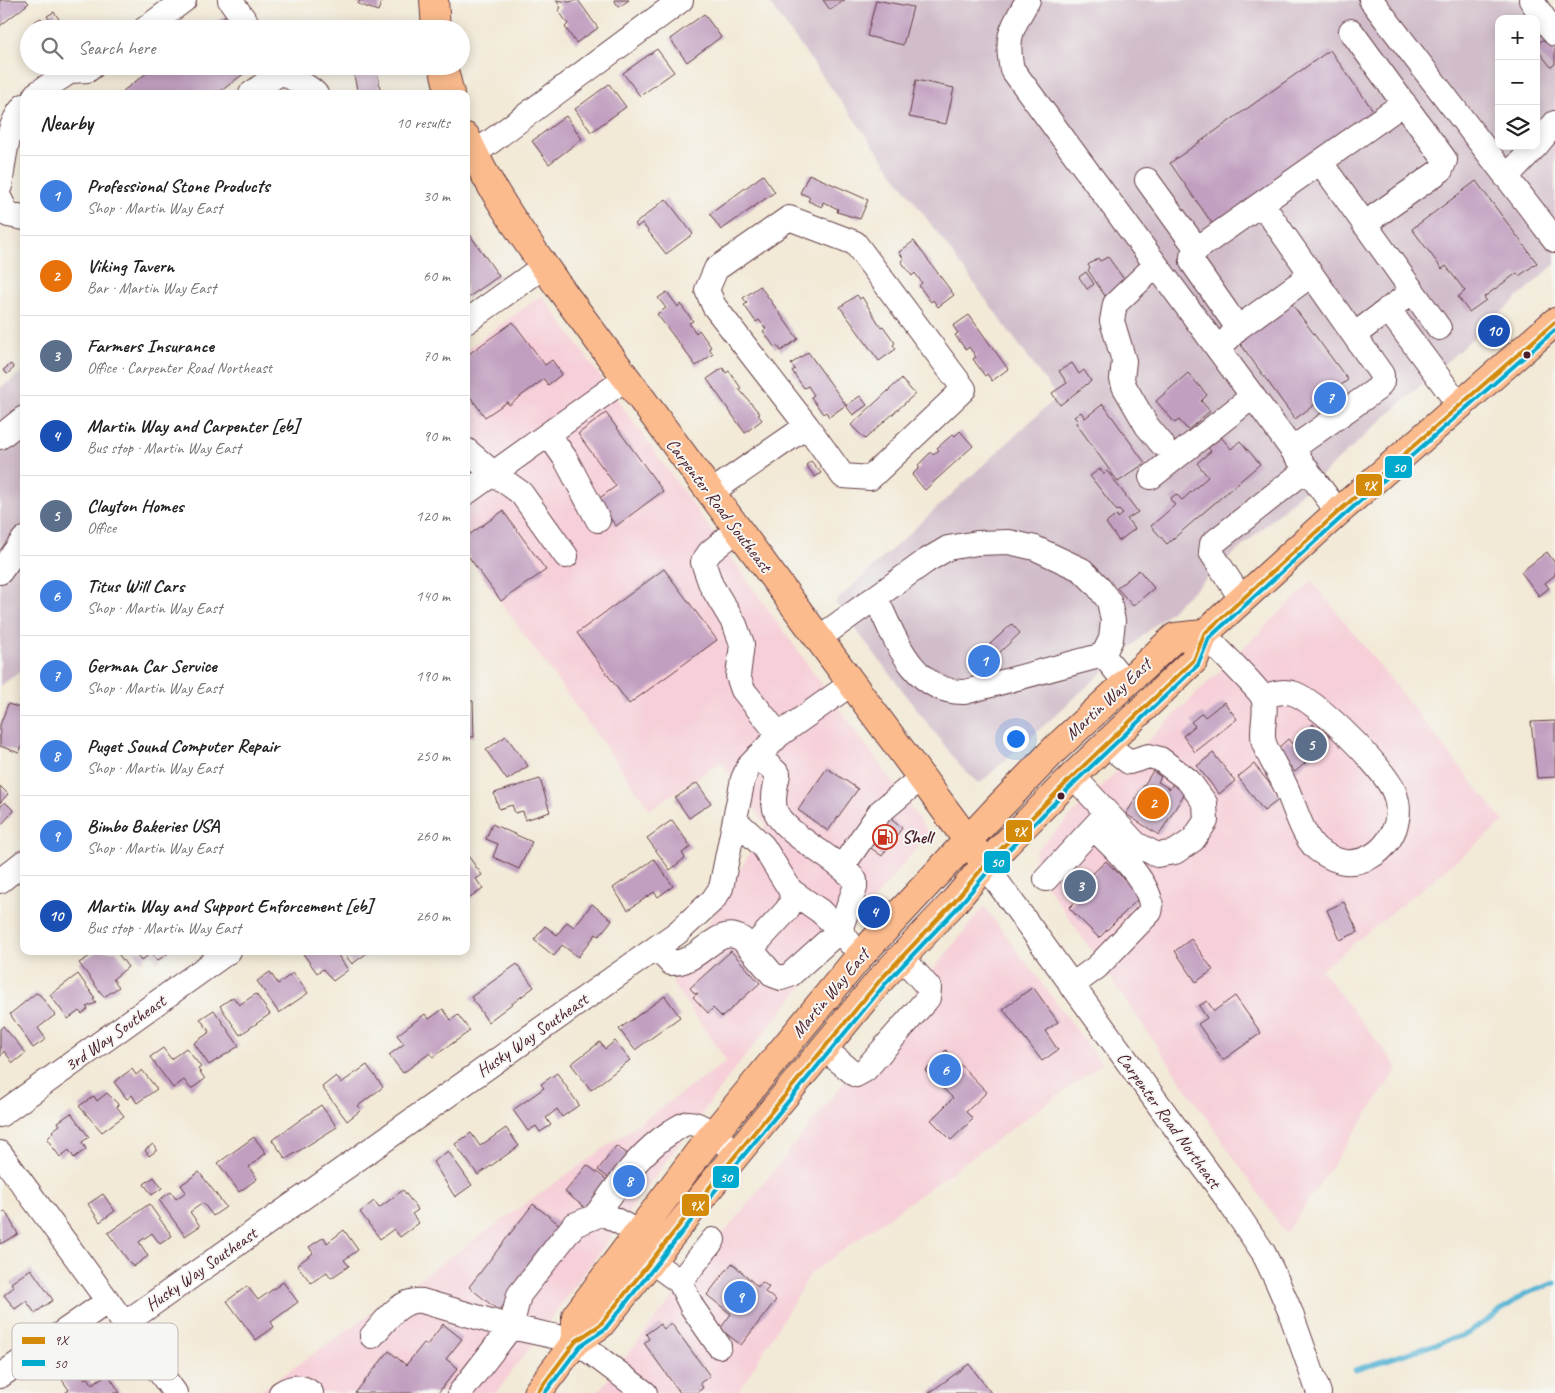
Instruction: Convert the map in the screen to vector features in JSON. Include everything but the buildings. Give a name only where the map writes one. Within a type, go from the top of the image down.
[{"type":"main road","points":[[434,0],[435,20]]},
{"type":"main road","points":[[445,75],[448,90]]},
{"type":"main road","name":"Carpenter Road Southeast","points":[[470,145],[510,218],[544,266],[625,379],[922,777],[985,865]]},
{"type":"main road","name":"Martin Way East","points":[[645,1246],[736,1154],[823,1048],[985,865],[1073,776],[1194,660],[1204,634],[1338,512],[1555,322]]},
{"type":"main road","name":"Martin Way East","points":[[537,1393],[576,1341],[600,1325],[713,1134],[859,957],[1055,749],[1175,637],[1204,634]]},
{"type":"street","points":[[157,20],[184,0]]},
{"type":"street","points":[[230,0],[244,20]]},
{"type":"street","points":[[470,145],[681,0]]},
{"type":"street","points":[[1028,0],[1014,24],[1007,47],[1012,69],[1338,512]]},
{"type":"street","points":[[1371,0],[1555,240]]},
{"type":"street","points":[[1530,0],[1555,34]]},
{"type":"street","points":[[1351,31],[1445,160],[1445,166],[1364,224]]},
{"type":"street","points":[[42,90],[65,75]]},
{"type":"street","points":[[255,90],[273,75]]},
{"type":"street","points":[[291,75],[310,86],[313,90]]},
{"type":"street","points":[[1238,328],[1192,262],[1192,256],[1197,249],[1404,103]]},
{"type":"street","points":[[0,186],[5,153],[16,115],[20,110]]},
{"type":"street","points":[[1540,141],[1555,123]]},
{"type":"street","points":[[1506,177],[1532,150]]},
{"type":"street","points":[[1321,163],[1439,328]]},
{"type":"street","points":[[1147,180],[1197,249]]},
{"type":"street","points":[[0,199],[8,215],[20,217]]},
{"type":"street","points":[[1262,204],[1382,375],[1382,382],[1377,389],[1292,450]]},
{"type":"street","points":[[789,218],[855,243],[964,389],[870,478],[843,476],[807,426],[714,306],[707,290],[716,269],[789,218]]},
{"type":"street","points":[[1156,265],[1115,304],[1112,321],[1124,361],[1122,379],[1124,386],[1148,426],[1162,444]]},
{"type":"street","points":[[470,319],[544,266]]},
{"type":"street","points":[[1219,350],[1238,328],[1312,275]]},
{"type":"street","points":[[1354,335],[1413,291]]},
{"type":"street","points":[[1388,309],[1459,405]]},
{"type":"street","points":[[470,490],[625,379]]},
{"type":"street","points":[[1151,478],[1253,396]]},
{"type":"street","points":[[0,437],[20,421]]},
{"type":"street","points":[[710,493],[807,426]]},
{"type":"street","points":[[549,434],[565,458],[598,520]]},
{"type":"street","points":[[470,453],[521,494],[566,556]]},
{"type":"street","points":[[1242,600],[1211,552],[1212,544],[1307,469]]},
{"type":"street","points":[[738,530],[710,552],[703,562],[711,585],[735,625],[742,644],[738,676],[743,690],[779,735]]},
{"type":"street","points":[[818,638],[948,548],[977,543],[1019,543],[1082,570],[1109,601],[1113,621],[1111,639],[1102,655],[965,692],[945,690],[932,684],[913,669],[876,598]]},
{"type":"street","points":[[0,572],[20,544]]},
{"type":"street","points":[[1204,634],[1263,697],[1265,722],[1263,741],[1306,834],[1316,850],[1333,859],[1346,862],[1366,859],[1378,852],[1390,841],[1396,826],[1398,807],[1394,791],[1387,779],[1331,719],[1309,702],[1294,693],[1281,692],[1263,697]]},
{"type":"street","points":[[1102,655],[1126,683]]},
{"type":"street","name":"Husky Way Southeast","points":[[125,1323],[656,948],[699,913],[713,900],[721,888],[742,779],[758,756],[779,735],[852,683]]},
{"type":"street","points":[[1100,820],[1136,844],[1157,855],[1175,852],[1193,840],[1206,821],[1205,803],[1188,780],[1160,759],[1149,756],[1129,762],[1106,744]]},
{"type":"street","points":[[656,948],[671,963],[682,964],[721,936],[729,934],[742,939],[774,975],[781,978],[790,975],[840,930],[855,888],[855,880],[842,867],[783,824],[774,808],[778,774],[758,756]]},
{"type":"street","points":[[1071,986],[1097,967],[1150,912],[1152,906],[1147,891],[1125,860],[1073,776]]},
{"type":"street","points":[[842,867],[880,812],[922,777]]},
{"type":"street","points":[[735,820],[763,846],[791,891],[820,911],[840,930],[859,957]]},
{"type":"street","points":[[1046,879],[1100,820]]},
{"type":"street","points":[[0,881],[20,865]]},
{"type":"street","name":"Carpenter Road Northeast","points":[[985,865],[1225,1196],[1263,1252],[1290,1311],[1319,1393]]},
{"type":"street","points":[[751,949],[787,910],[792,901],[791,891]]},
{"type":"street","name":"3rd Way Southeast","points":[[0,1115],[224,955]]},
{"type":"street","points":[[823,1048],[856,1075],[865,1070],[928,998],[929,988],[902,957]]},
{"type":"street","points":[[460,1393],[511,1327],[519,1295],[574,1224],[594,1217],[640,1157],[658,1141],[689,1123],[698,1125],[713,1134],[736,1154]]},
{"type":"street","points":[[0,1153],[123,1323]]},
{"type":"street","points":[[599,1211],[645,1246],[680,1282],[692,1307],[719,1346]]},
{"type":"street","points":[[680,1282],[713,1240]]},
{"type":"street","points":[[372,1336],[398,1308],[415,1300],[511,1327],[576,1341],[630,1389]]},
{"type":"street","points":[[76,1323],[108,1301]]},
{"type":"street","points":[[0,1376],[12,1368]]},
{"type":"street","points":[[281,1393],[297,1386],[305,1388],[311,1393]]},
{"type":"shaded area","points":[[767,0],[1547,0],[1555,11],[1555,264],[979,784],[961,767],[835,602],[1057,397]]},
{"type":"shaded area","points":[[542,295],[929,833],[733,1071],[496,1393],[258,1393],[727,1061],[672,983],[766,826],[721,762],[650,809],[470,560],[470,347]]},
{"type":"shaded area","points":[[20,374],[20,672],[0,686],[0,388]]},
{"type":"shaded area","points":[[1312,581],[1504,822],[1321,970],[1398,1068],[1286,1234],[1034,867],[1034,858],[1036,850]]},
{"type":"shaded area","points":[[984,906],[1102,1064],[811,1273],[738,1393],[597,1393]]},
{"type":"waterway","points":[[1355,1370],[1467,1334],[1525,1294],[1555,1283]]},
{"type":"transit line","name":"9X","points":[[537,1393],[576,1341],[600,1325],[725,1168],[881,979],[954,902],[985,865],[1073,776],[1194,660],[1204,634],[1338,512],[1555,322]]},
{"type":"transit line","name":"50","points":[[545,1393],[580,1346],[605,1329],[730,1172],[886,983],[959,906],[990,869],[1077,780],[1198,665],[1209,638],[1342,517],[1555,330]]},
{"type":"place","name":"Martin Way and Support Enforcement [eb]","points":[[1494,331]]},
{"type":"place","name":"German Car Service","points":[[1330,398]]},
{"type":"place","name":"Professional Stone Products","points":[[984,661]]},
{"type":"place","name":"Clayton Homes","points":[[1311,745]]},
{"type":"place","name":"Viking Tavern","points":[[1153,803]]},
{"type":"place","name":"Shell","points":[[885,837]]},
{"type":"place","name":"Farmers Insurance","points":[[1080,886]]},
{"type":"place","name":"Martin Way and Carpenter [eb]","points":[[874,912]]},
{"type":"place","name":"Titus Will Cars","points":[[945,1070]]},
{"type":"place","name":"Puget Sound Computer Repair","points":[[629,1181]]},
{"type":"place","name":"Bimbo Bakeries USA","points":[[740,1297]]}]
